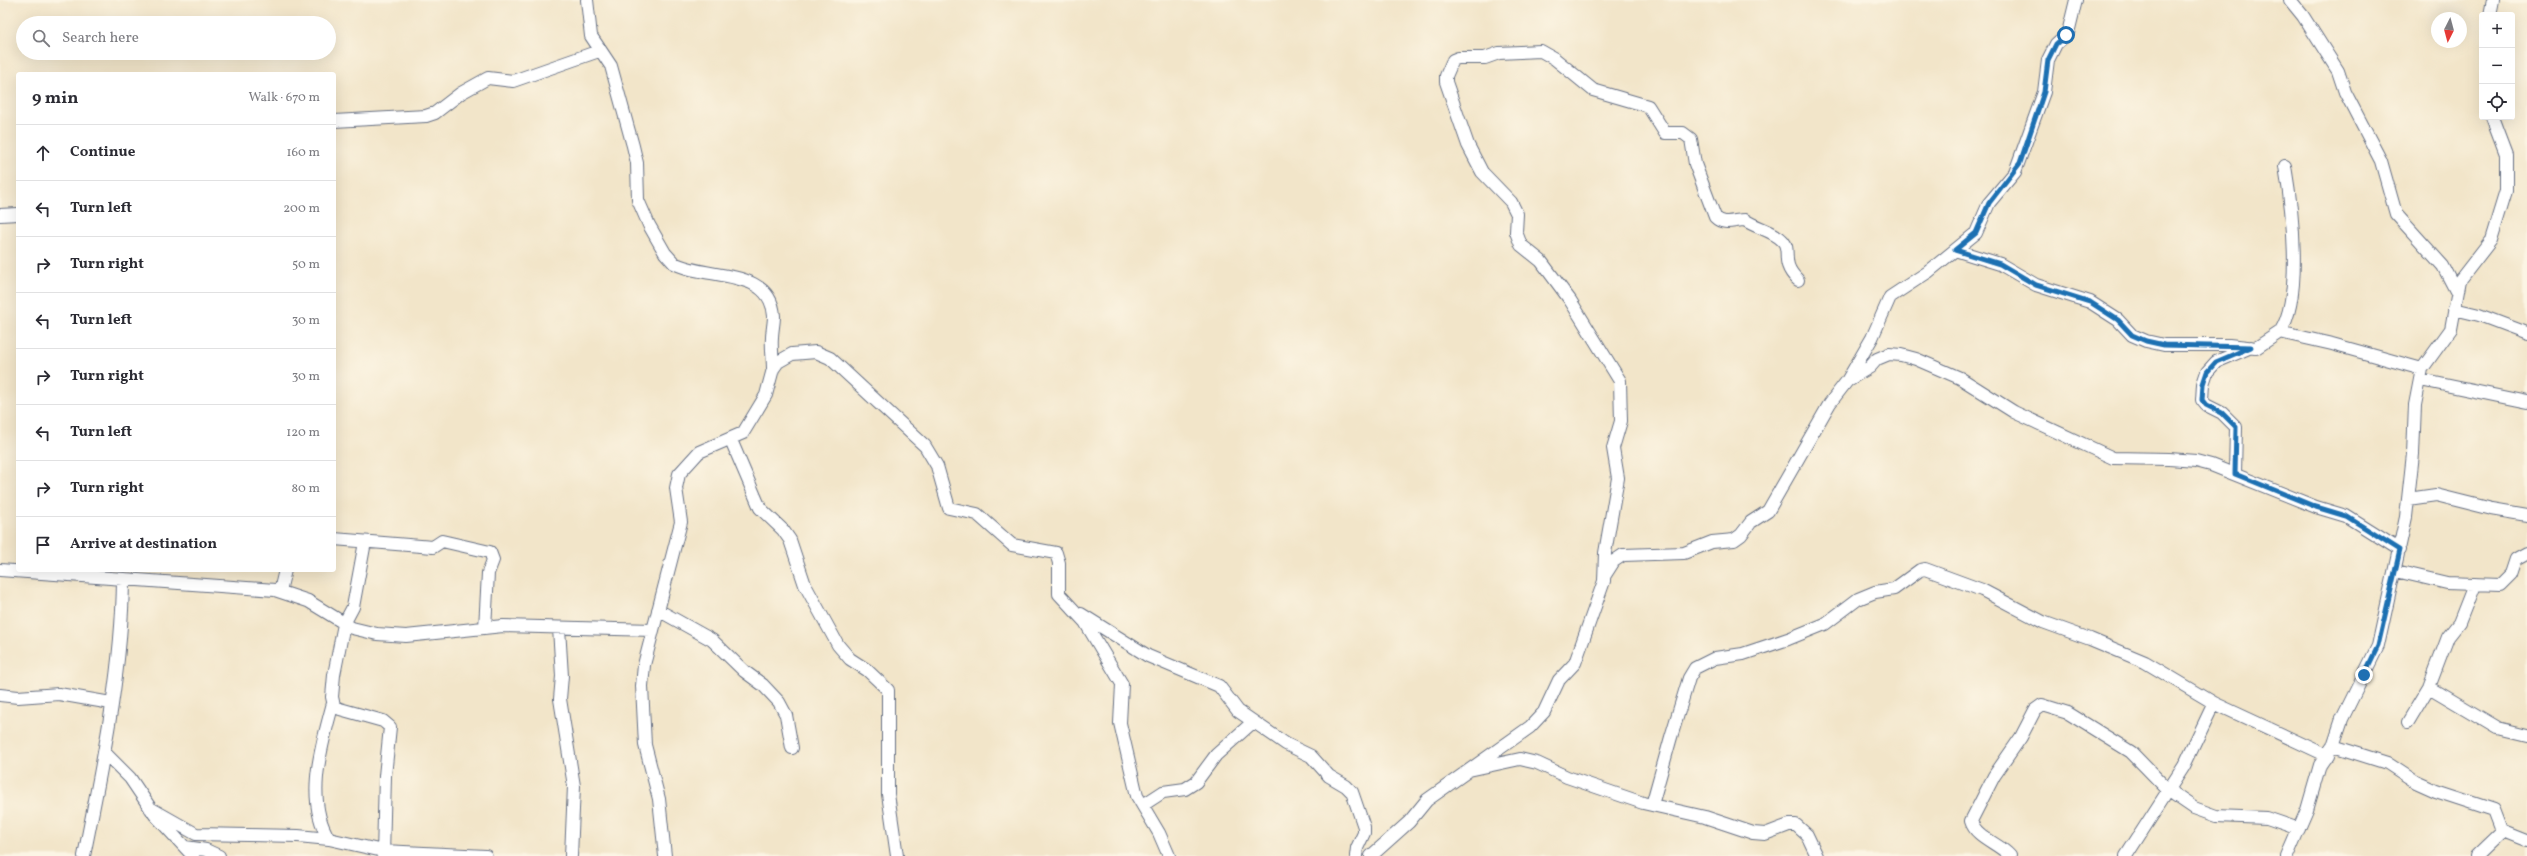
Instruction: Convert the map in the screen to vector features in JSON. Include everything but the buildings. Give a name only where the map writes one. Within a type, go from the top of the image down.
[{"type":"street","points":[[587,0],[591,36],[599,51],[611,66],[637,163],[638,200],[649,225],[674,263],[750,282],[764,289],[768,295],[774,316],[772,339],[773,369],[766,395],[751,422],[744,433],[731,440],[700,452],[678,477],[676,488],[681,522],[653,630],[643,679],[643,725],[647,755],[658,799],[665,856]]},
{"type":"street","points":[[1604,576],[1614,561],[1623,555],[1684,553],[1712,542],[1734,540],[1741,535],[1751,522],[1768,511],[1830,402],[1847,381],[1872,338],[1890,297],[1928,272],[1976,233],[1989,203],[2020,163],[2044,92],[2048,60],[2056,44],[2068,33],[2076,0]]},
{"type":"street","points":[[2290,0],[2303,16],[2338,71],[2345,92],[2381,161],[2396,214],[2411,234],[2443,266],[2456,291]]},
{"type":"street","points":[[2491,12],[2493,0]]},
{"type":"street","points":[[336,121],[426,116],[435,113],[461,93],[488,78],[513,81],[599,51]]},
{"type":"street","points":[[1371,856],[1409,822],[1427,800],[1467,770],[1530,727],[1544,712],[1559,680],[1572,667],[1577,659],[1604,576],[1605,553],[1618,478],[1613,448],[1621,421],[1619,378],[1591,337],[1570,300],[1541,261],[1521,245],[1516,232],[1517,214],[1511,202],[1482,172],[1463,133],[1446,82],[1451,62],[1458,58],[1476,59],[1500,53],[1541,51],[1555,59],[1593,90],[1648,106],[1665,132],[1683,133],[1691,139],[1697,171],[1715,217],[1718,220],[1733,223],[1745,220],[1779,238],[1786,248],[1786,267],[1798,280]]},
{"type":"street","points":[[2287,856],[2307,810],[2320,765],[2330,751],[2342,719],[2378,646],[2400,550],[2408,499],[2415,405],[2421,375],[2451,329],[2456,291],[2460,280],[2491,240],[2507,185],[2506,154],[2493,120]]},
{"type":"street","points":[[1955,250],[2000,264],[2036,285],[2090,302],[2111,315],[2132,335],[2146,341],[2164,345],[2260,347],[2280,332],[2290,309],[2294,239],[2285,166]]},
{"type":"street","points":[[0,215],[16,214]]},
{"type":"street","points":[[2454,309],[2479,315],[2527,333]]},
{"type":"street","points":[[2280,332],[2332,344],[2421,375],[2527,402]]},
{"type":"street","points":[[2235,474],[2236,427],[2222,413],[2206,405],[2202,400],[2202,392],[2207,372],[2216,362],[2251,347]]},
{"type":"street","points":[[773,369],[778,362],[792,354],[816,352],[830,358],[925,446],[938,466],[949,508],[977,514],[1012,546],[1056,553],[1059,566],[1057,589],[1074,611],[1085,622],[1122,684],[1120,723],[1135,788],[1142,805],[1159,833],[1169,856]]},
{"type":"street","points":[[1847,381],[1870,367],[1878,359],[1889,354],[1901,355],[1916,359],[1960,378],[2014,412],[2113,458],[2196,461],[2235,474],[2316,507],[2346,516],[2400,550]]},
{"type":"street","points":[[731,440],[760,508],[783,530],[790,540],[805,585],[838,645],[850,659],[867,670],[888,690],[889,802],[897,856]]},
{"type":"street","points":[[2408,499],[2436,494],[2492,510],[2527,515]]},
{"type":"street","points":[[336,539],[433,547],[442,541],[490,552],[493,560],[488,579],[485,628]]},
{"type":"street","points":[[329,839],[319,821],[316,801],[326,732],[333,703],[334,675],[344,624],[353,607],[366,542]]},
{"type":"street","points":[[2396,571],[2447,583],[2500,585],[2511,574],[2516,558],[2527,552]]},
{"type":"street","points":[[1652,805],[1689,678],[1695,668],[1714,658],[1743,654],[1788,639],[1825,624],[1858,599],[1875,592],[1894,589],[1920,570],[1931,569],[1982,590],[2043,622],[2090,638],[2145,662],[2214,703],[2330,751],[2387,763],[2416,782],[2436,791],[2494,810],[2502,831],[2527,841]]},
{"type":"street","points":[[0,570],[16,571]]},
{"type":"street","points":[[25,572],[124,580],[250,587],[280,591],[308,602],[344,624],[365,632],[406,636],[502,626],[653,630]]},
{"type":"street","points":[[280,591],[285,572]]},
{"type":"street","points":[[84,856],[112,703],[120,645],[124,580]]},
{"type":"street","points":[[2408,722],[2429,687],[2448,637],[2459,623],[2474,585]]},
{"type":"street","points":[[658,610],[712,640],[744,671],[763,685],[779,702],[786,715],[792,748]]},
{"type":"street","points":[[1074,611],[1148,656],[1219,686],[1238,711],[1286,744],[1311,756],[1329,776],[1346,786],[1352,792],[1364,827],[1364,833],[1357,848],[1356,856]]},
{"type":"street","points":[[559,628],[562,676],[560,699],[574,786],[571,856]]},
{"type":"street","points":[[2429,687],[2498,728],[2527,735]]},
{"type":"street","points":[[0,695],[18,697],[59,694],[112,703]]},
{"type":"street","points":[[333,703],[340,709],[383,721],[390,727],[385,784],[383,854]]},
{"type":"street","points":[[2126,856],[2169,791],[2197,743],[2214,703]]},
{"type":"street","points":[[2010,856],[1976,831],[1971,821],[1991,781],[2021,737],[2035,710],[2042,705],[2068,713],[2130,752],[2181,801],[2207,814],[2267,818],[2298,829]]},
{"type":"street","points":[[1142,805],[1163,792],[1185,789],[1196,782],[1216,755],[1253,722]]},
{"type":"street","points":[[104,752],[130,778],[150,808],[186,851],[193,856]]},
{"type":"street","points":[[1467,770],[1520,759],[1652,805],[1705,817],[1761,834],[1788,825],[1796,825],[1807,835],[1817,856]]},
{"type":"street","points":[[150,808],[196,834],[293,836],[329,839],[383,854],[486,856]]},
{"type":"street","points":[[2476,856],[2502,831]]},
{"type":"street","points":[[186,851],[206,850],[219,856]]},
{"type":"route","points":[[2066,35],[2056,44],[2048,60],[2044,92],[2020,163],[2015,172],[1989,203],[1976,233],[1955,250],[1982,257],[2012,269],[2036,285],[2072,295],[2090,302],[2105,310],[2118,320],[2132,335],[2146,341],[2164,345],[2229,345],[2251,347],[2225,360],[2216,362],[2207,372],[2203,384],[2202,400],[2210,408],[2217,410],[2226,416],[2236,427],[2237,441],[2234,459],[2235,474],[2316,507],[2357,521],[2400,550],[2378,646],[2364,675]]}]
